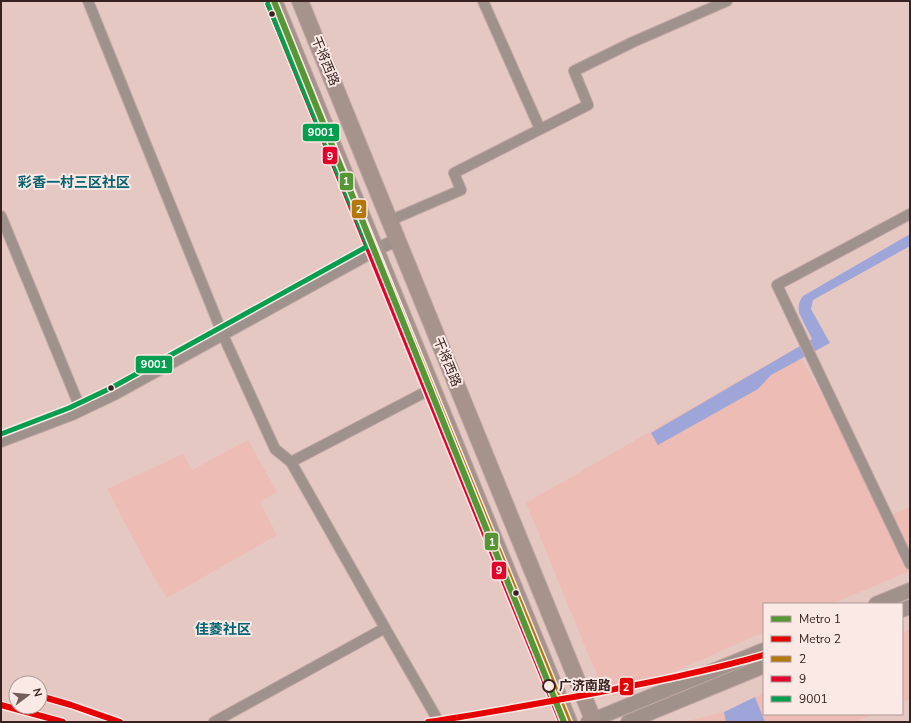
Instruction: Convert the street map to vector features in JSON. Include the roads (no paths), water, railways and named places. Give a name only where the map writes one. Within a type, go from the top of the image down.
[{"type":"main road","name":"干将西路","points":[[274,1],[377,249],[569,722]]},
{"type":"main road","name":"干将西路","points":[[300,1],[591,721]]},
{"type":"main road","points":[[878,603],[910,590]]},
{"type":"main road","points":[[591,721],[763,650]]},
{"type":"main road","points":[[628,722],[763,666]]},
{"type":"street","points":[[88,1],[223,335],[276,449],[291,462],[439,722]]},
{"type":"street","points":[[483,1],[540,129]]},
{"type":"street","points":[[389,221],[461,190],[454,173],[588,105],[574,71],[633,42],[727,1]]},
{"type":"street","points":[[910,214],[777,285],[910,564]]},
{"type":"street","points":[[1,216],[81,410]]},
{"type":"street","points":[[1,441],[81,410],[114,394],[377,249],[397,240]]},
{"type":"street","points":[[291,462],[433,388]]},
{"type":"street","points":[[214,722],[385,628]]},
{"type":"water","points":[[910,234],[910,246],[813,300],[811,309],[830,343],[771,375],[758,389],[658,445],[651,433],[812,339],[799,313],[799,304],[803,296]]},
{"type":"water","points":[[755,697],[765,722],[726,722],[724,712]]},
{"type":"metro line","name":"1","points":[[274,1],[564,722]]},
{"type":"metro line","name":"2","points":[[428,722],[470,716],[638,685],[763,655]]},
{"type":"metro line","name":"2","points":[[48,698],[120,722]]},
{"type":"metro line","name":"2","points":[[1,705],[63,722]]},
{"type":"place","name":"广济南路","points":[[549,686]]},
{"type":"district","name":"彩香一村三区社区","points":[[74,182]]},
{"type":"district","name":"佳菱社区","points":[[223,629]]}]
